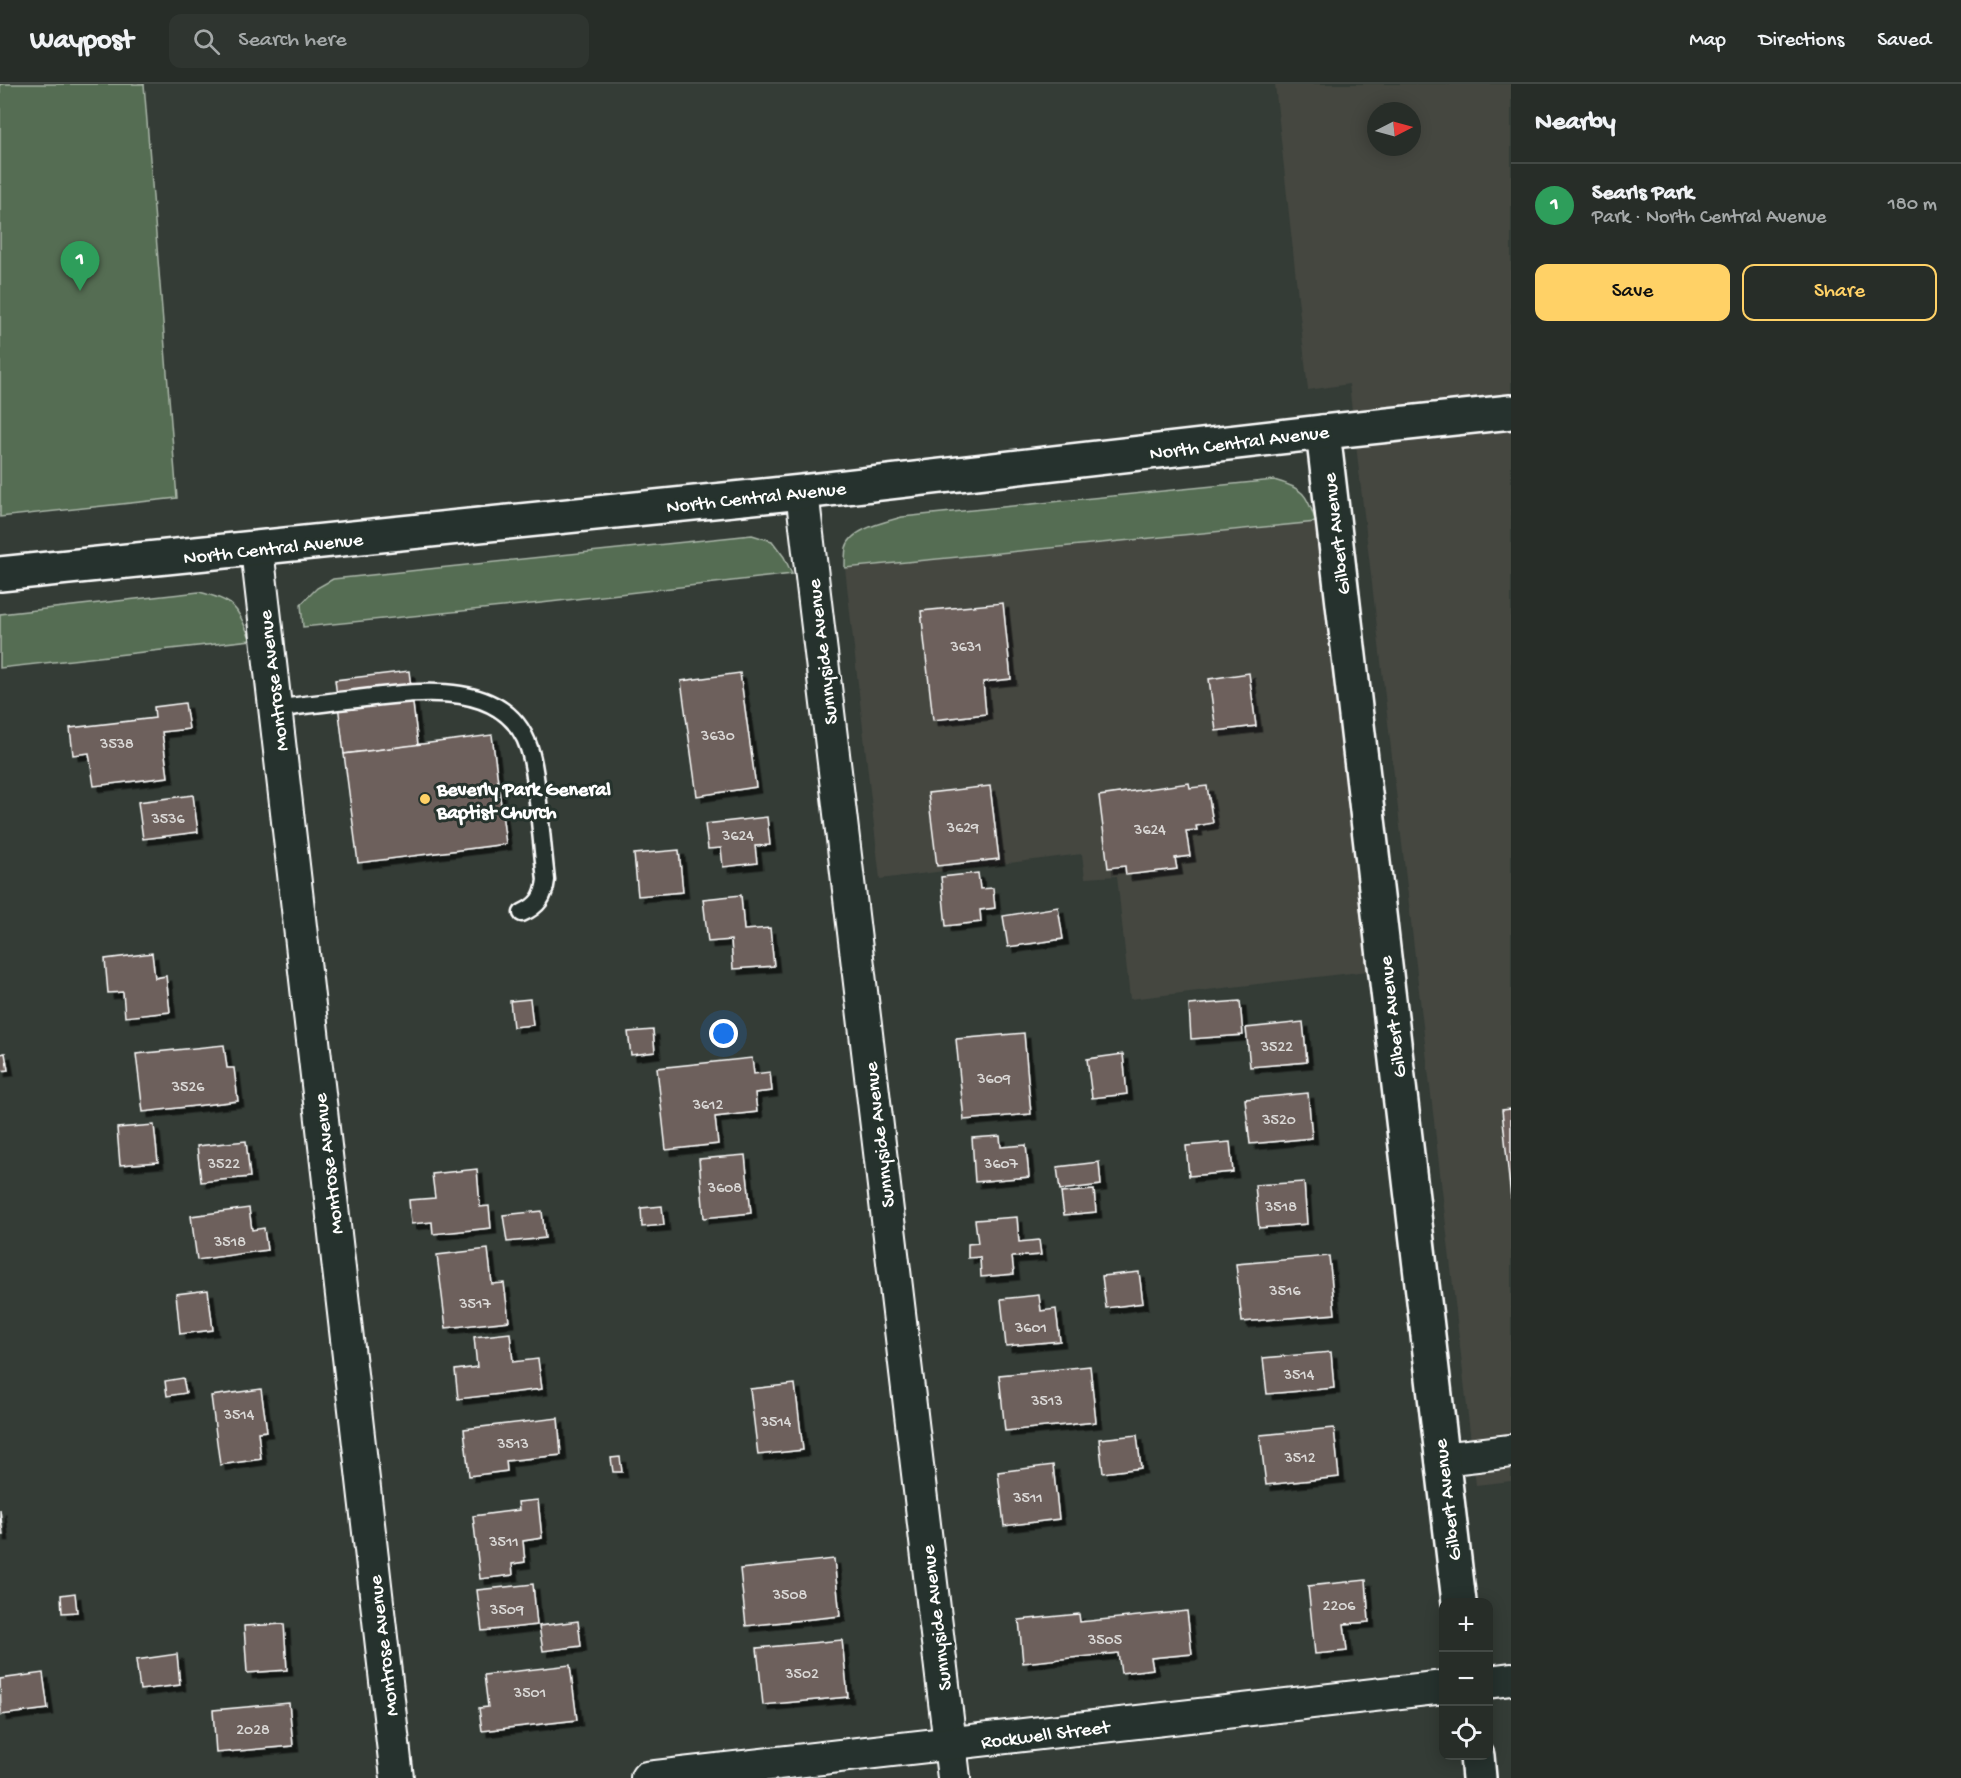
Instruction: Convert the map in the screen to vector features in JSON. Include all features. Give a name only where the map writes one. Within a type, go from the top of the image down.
[{"type":"main road","name":"North Central Avenue","points":[[0,574],[802,492],[1511,412]]},
{"type":"main road","name":"Gilbert Avenue","points":[[1323,432],[1459,1598]]},
{"type":"main road","points":[[1477,1760],[1479,1778]]},
{"type":"street","name":"Sunnyside Avenue","points":[[802,492],[954,1778]]},
{"type":"street","name":"Montrose Avenue","points":[[257,549],[397,1778]]},
{"type":"street","points":[[1442,1459],[1511,1451]]},
{"type":"street","points":[[1493,1681],[1511,1679]]},
{"type":"street","name":"Rockwell Street","points":[[647,1778],[687,1776],[1439,1687]]},
{"type":"lane","points":[[275,709],[380,696],[437,692],[465,695],[494,706],[508,715],[520,729],[529,748],[535,777],[546,880],[545,891],[539,903],[522,913]]},
{"type":"shaded area","points":[[1275,84],[1511,84],[1511,1481],[1476,1485],[1349,384],[1308,390]]},
{"type":"shaded area","points":[[1316,522],[1368,971],[1130,999],[1117,876],[1085,878],[1082,854],[880,879],[845,568]]},
{"type":"green space","points":[[0,84],[144,84],[177,498],[0,517]]},
{"type":"green space","points":[[1274,480],[1298,489],[1310,505],[1316,522],[845,568],[846,548],[854,536],[869,527],[902,517]]},
{"type":"green space","points":[[752,535],[772,541],[784,557],[792,574],[303,627],[301,604],[317,588],[333,579]]},
{"type":"green space","points":[[199,592],[228,602],[238,612],[251,640],[0,668],[0,614]]},
{"type":"building","points":[[1003,603],[1011,679],[983,682],[986,714],[933,720],[921,611]]},
{"type":"building","points":[[409,671],[418,745],[344,754],[335,680]]},
{"type":"building","points":[[740,673],[756,787],[697,796],[681,681]]},
{"type":"building","points":[[1249,673],[1256,726],[1216,731],[1209,679]]},
{"type":"building","points":[[185,703],[189,729],[162,732],[168,777],[94,786],[89,753],[73,755],[70,728],[155,718],[154,707]]},
{"type":"building","name":"Beverly Park General Baptist Church","points":[[492,735],[506,844],[358,863],[344,754]]},
{"type":"building","points":[[1189,783],[1190,788],[1207,786],[1213,823],[1196,826],[1197,830],[1186,831],[1190,856],[1175,858],[1177,869],[1126,875],[1125,866],[1108,868],[1099,796]]},
{"type":"building","points":[[990,786],[999,859],[937,866],[928,793]]},
{"type":"building","points":[[193,795],[198,832],[143,839],[138,802]]},
{"type":"building","points":[[767,817],[770,845],[755,846],[757,863],[723,867],[721,848],[708,849],[705,824]]},
{"type":"building","points":[[679,850],[683,892],[638,896],[634,854]]},
{"type":"building","points":[[978,873],[980,889],[993,888],[995,908],[980,910],[981,922],[946,926],[941,877]]},
{"type":"building","points":[[741,895],[744,930],[770,928],[774,966],[733,969],[731,940],[708,942],[703,899]]},
{"type":"building","points":[[1058,907],[1063,939],[1008,947],[1003,916]]},
{"type":"building","points":[[152,953],[155,978],[166,976],[170,1012],[125,1017],[123,992],[108,993],[105,959]]},
{"type":"building","points":[[530,999],[533,1025],[513,1027],[510,1001]]},
{"type":"building","points":[[1240,1001],[1243,1035],[1191,1039],[1189,1005]]},
{"type":"building","points":[[1303,1022],[1307,1062],[1250,1067],[1246,1028]]},
{"type":"building","points":[[653,1030],[655,1052],[631,1055],[628,1032]]},
{"type":"building","points":[[1024,1033],[1031,1114],[964,1120],[956,1039]]},
{"type":"building","points":[[224,1045],[227,1068],[234,1068],[238,1101],[143,1112],[136,1054]]},
{"type":"building","points":[[5,1053],[8,1070],[0,1071],[0,1054]]},
{"type":"building","points":[[1123,1054],[1127,1094],[1092,1098],[1087,1059]]},
{"type":"building","points":[[752,1058],[754,1074],[770,1072],[772,1091],[755,1093],[757,1112],[715,1117],[718,1144],[666,1150],[657,1068]]},
{"type":"building","points":[[1308,1093],[1312,1138],[1250,1144],[1245,1099]]},
{"type":"building","points":[[1511,1109],[1511,1199],[1502,1110]]},
{"type":"building","points":[[154,1125],[158,1162],[120,1165],[117,1128]]},
{"type":"building","points":[[1000,1136],[1001,1147],[1026,1145],[1029,1177],[975,1182],[972,1138]]},
{"type":"building","points":[[246,1141],[250,1177],[201,1182],[197,1146]]},
{"type":"building","points":[[1230,1142],[1233,1172],[1189,1176],[1186,1146]]},
{"type":"building","points":[[745,1155],[751,1213],[704,1218],[699,1159]]},
{"type":"building","points":[[1099,1162],[1101,1185],[1060,1190],[1057,1167]]},
{"type":"building","points":[[477,1169],[480,1207],[489,1206],[491,1228],[433,1234],[432,1222],[411,1224],[409,1200],[435,1198],[432,1174]]},
{"type":"building","points":[[1304,1182],[1307,1224],[1259,1228],[1255,1185]]},
{"type":"building","points":[[1094,1190],[1096,1212],[1064,1215],[1061,1193]]},
{"type":"building","points":[[662,1206],[664,1225],[642,1227],[641,1208]]},
{"type":"building","points":[[249,1208],[252,1230],[264,1228],[267,1250],[197,1260],[191,1216]]},
{"type":"building","points":[[542,1211],[545,1238],[507,1242],[503,1215]]},
{"type":"building","points":[[1017,1217],[1019,1242],[1039,1240],[1041,1255],[1012,1257],[1014,1274],[981,1277],[980,1257],[968,1258],[968,1244],[978,1243],[975,1220]]},
{"type":"building","points":[[488,1249],[492,1284],[504,1283],[509,1321],[446,1328],[437,1255]]},
{"type":"building","points":[[1329,1256],[1335,1314],[1242,1322],[1236,1264]]},
{"type":"building","points":[[1139,1272],[1143,1303],[1106,1308],[1102,1276]]},
{"type":"building","points":[[208,1290],[213,1330],[180,1334],[176,1294]]},
{"type":"building","points":[[1039,1295],[1041,1311],[1056,1309],[1060,1341],[1006,1346],[1001,1299]]},
{"type":"building","points":[[510,1333],[513,1362],[538,1359],[542,1389],[458,1399],[455,1370],[477,1367],[474,1337]]},
{"type":"building","points":[[1331,1352],[1334,1388],[1267,1394],[1263,1358]]},
{"type":"building","points":[[1090,1366],[1096,1422],[1005,1431],[999,1375]]},
{"type":"building","points":[[183,1378],[186,1393],[167,1396],[165,1381]]},
{"type":"building","points":[[795,1384],[803,1450],[758,1455],[750,1389]]},
{"type":"building","points":[[261,1389],[267,1431],[258,1432],[261,1459],[220,1465],[211,1396]]},
{"type":"building","points":[[558,1418],[561,1455],[506,1461],[507,1471],[469,1476],[464,1429]]},
{"type":"building","points":[[1334,1428],[1339,1477],[1266,1485],[1260,1435]]},
{"type":"building","points":[[1137,1435],[1141,1468],[1103,1473],[1099,1439]]},
{"type":"building","points":[[620,1457],[622,1472],[613,1472],[611,1458]]},
{"type":"building","points":[[1053,1465],[1059,1519],[1004,1526],[998,1472]]},
{"type":"building","points":[[538,1500],[542,1538],[523,1541],[525,1562],[512,1564],[513,1575],[480,1579],[473,1516],[519,1510],[518,1502]]},
{"type":"building","points":[[0,1509],[3,1535],[0,1535]]},
{"type":"building","points":[[834,1559],[840,1616],[746,1626],[740,1569]]},
{"type":"building","points":[[1366,1580],[1369,1622],[1344,1624],[1347,1651],[1315,1654],[1308,1586]]},
{"type":"building","points":[[533,1584],[537,1625],[482,1631],[477,1590]]},
{"type":"building","points":[[75,1593],[77,1612],[62,1613],[61,1595]]},
{"type":"building","points":[[1187,1611],[1192,1654],[1151,1658],[1153,1669],[1121,1673],[1118,1653],[1023,1663],[1019,1620],[1079,1614],[1080,1622]]},
{"type":"building","points":[[578,1621],[581,1646],[543,1651],[539,1626]]},
{"type":"building","points":[[284,1624],[287,1670],[247,1673],[244,1626]]},
{"type":"building","points":[[842,1640],[848,1697],[763,1705],[757,1648]]},
{"type":"building","points":[[177,1654],[180,1685],[140,1690],[136,1660]]},
{"type":"building","points":[[570,1665],[577,1720],[482,1731],[479,1708],[488,1707],[484,1675]]},
{"type":"building","points":[[43,1673],[48,1709],[1,1715],[0,1679]]},
{"type":"building","points":[[289,1703],[293,1746],[216,1753],[213,1710]]},
{"type":"place","name":"Searls Park","points":[[80,291]]},
{"type":"place","name":"Beverly Park General Baptist Church","points":[[425,799]]}]
